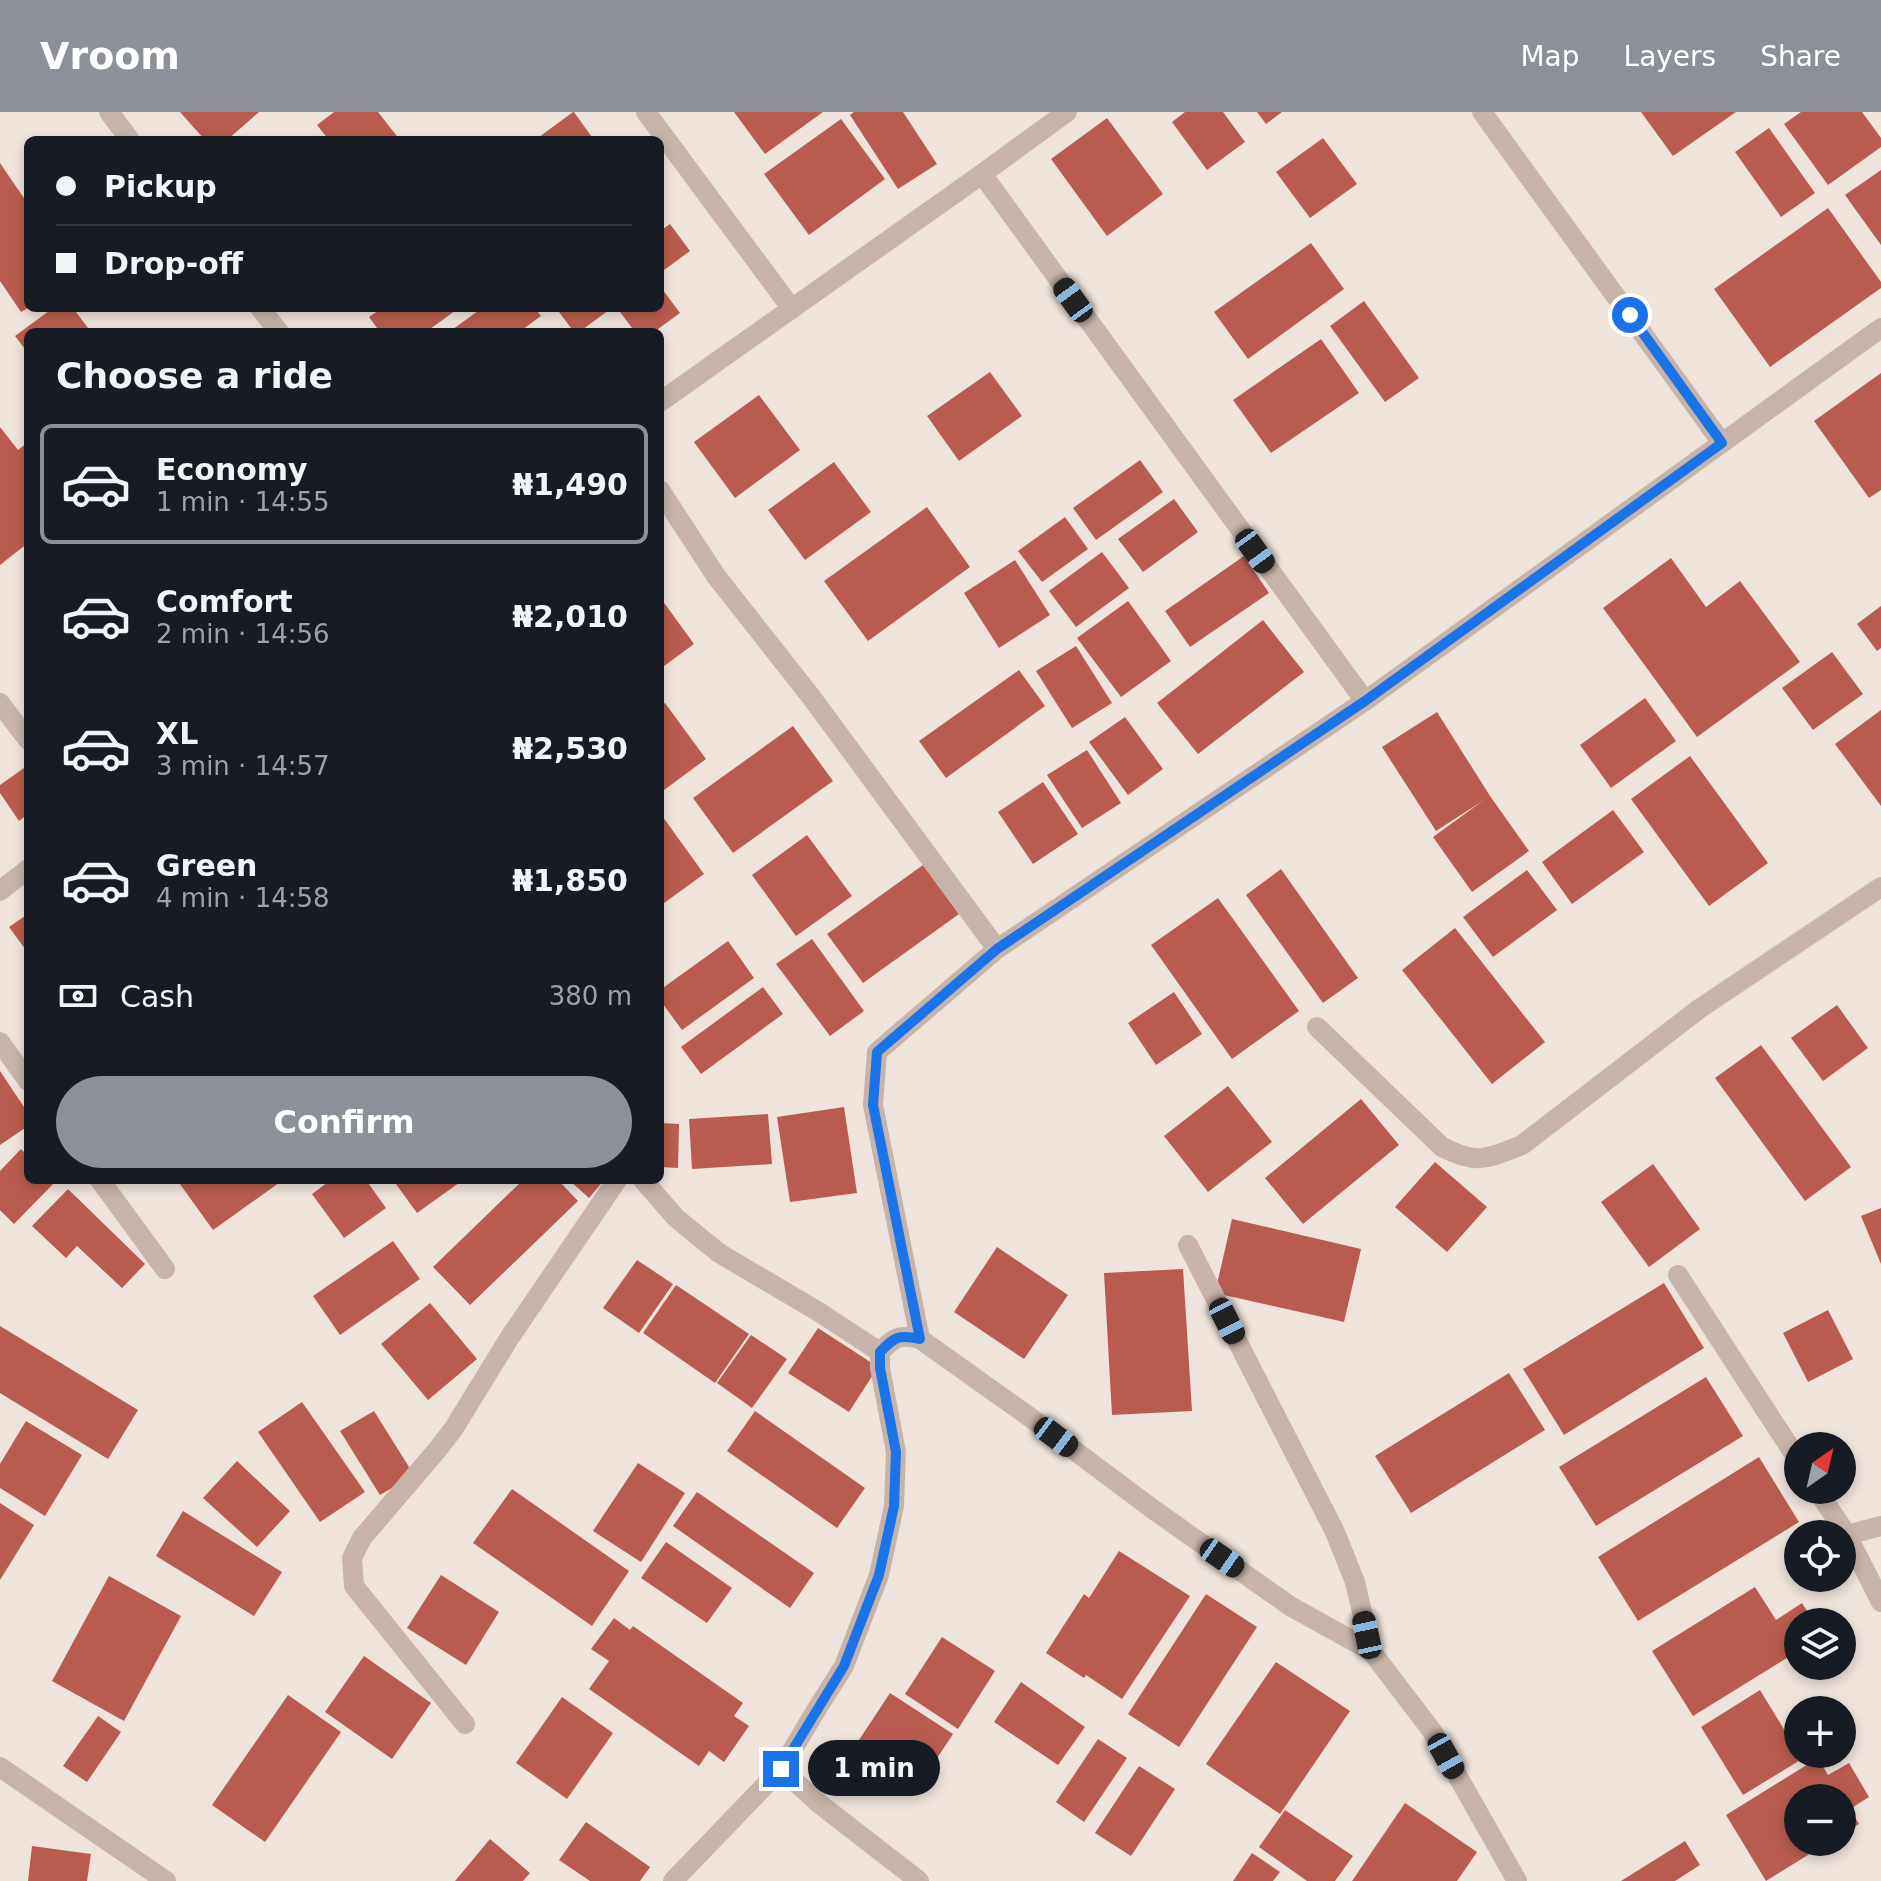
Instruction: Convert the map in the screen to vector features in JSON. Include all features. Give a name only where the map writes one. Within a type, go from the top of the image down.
[{"type":"street","points":[[109,112],[127,136]]},
{"type":"street","points":[[646,112],[664,136]]},
{"type":"street","points":[[664,399],[1067,112]]},
{"type":"street","points":[[1482,112],[1722,443]]},
{"type":"street","points":[[664,136],[792,309]]},
{"type":"street","points":[[982,174],[1365,701]]},
{"type":"street","points":[[263,312],[276,328]]},
{"type":"street","points":[[920,1339],[873,1105],[877,1052],[997,949],[1365,701],[1879,333]]},
{"type":"street","points":[[664,496],[716,576],[812,698],[997,949]]},
{"type":"street","points":[[0,703],[24,735]]},
{"type":"street","points":[[0,891],[24,872]]},
{"type":"street","points":[[1317,1027],[1442,1147],[1461,1157],[1488,1159],[1522,1145],[1699,1009],[1881,887]]},
{"type":"street","points":[[0,1042],[24,1075]]},
{"type":"street","points":[[103,1184],[165,1269]]},
{"type":"street","points":[[465,1724],[354,1586],[352,1558],[362,1538],[454,1428],[510,1337],[614,1184]]},
{"type":"street","points":[[646,1184],[676,1218],[719,1253],[880,1352]]},
{"type":"street","points":[[1188,1245],[1335,1532],[1355,1582],[1371,1651]]},
{"type":"street","points":[[1678,1275],[1784,1438]]},
{"type":"street","points":[[673,1881],[781,1769],[844,1666],[879,1575],[894,1506],[896,1452],[880,1368],[880,1352],[894,1338],[905,1336],[920,1339],[1290,1606],[1371,1651],[1432,1731],[1517,1881]]},
{"type":"street","points":[[1856,1533],[1881,1526]]},
{"type":"street","points":[[1856,1553],[1881,1602]]},
{"type":"street","points":[[0,1767],[159,1879]]},
{"type":"street","points":[[781,1769],[821,1805],[919,1881]]},
{"type":"building","points":[[180,112],[259,112],[232,136],[201,136]]},
{"type":"building","points":[[334,112],[378,112],[397,136],[326,136],[317,125]]},
{"type":"building","points":[[573,112],[591,136],[540,136]]},
{"type":"building","points":[[734,112],[823,112],[765,154]]},
{"type":"building","points":[[854,112],[903,112],[937,164],[898,189],[850,115]]},
{"type":"building","points":[[1185,112],[1223,112],[1245,142],[1207,170],[1172,122]]},
{"type":"building","points":[[1257,112],[1282,112],[1266,124]]},
{"type":"building","points":[[1641,112],[1736,112],[1673,156]]},
{"type":"building","points":[[1801,112],[1862,112],[1881,138],[1881,147],[1828,185],[1784,124]]},
{"type":"building","points":[[1107,118],[1163,194],[1107,236],[1051,159]]},
{"type":"building","points":[[841,119],[885,179],[809,235],[764,174]]},
{"type":"building","points":[[1769,128],[1815,193],[1781,217],[1735,152]]},
{"type":"building","points":[[1323,138],[1357,184],[1310,218],[1276,172]]},
{"type":"building","points":[[0,163],[24,198],[24,310],[21,312],[0,281]]},
{"type":"building","points":[[1881,170],[1881,245],[1845,195]]},
{"type":"building","points":[[1828,208],[1881,282],[1881,288],[1770,367],[1714,289]]},
{"type":"building","points":[[670,224],[690,251],[664,270],[664,228]]},
{"type":"building","points":[[1311,243],[1344,289],[1248,359],[1214,312]]},
{"type":"building","points":[[664,291],[680,313],[659,328],[632,328],[620,312],[664,312]]},
{"type":"building","points":[[1364,301],[1419,378],[1385,402],[1330,326]]},
{"type":"building","points":[[48,312],[76,312],[88,328],[26,328]]},
{"type":"building","points":[[376,312],[453,312],[431,328],[377,328],[369,317]]},
{"type":"building","points":[[476,312],[538,312],[541,316],[524,328],[454,328]]},
{"type":"building","points":[[559,312],[606,312],[584,328],[571,328]]},
{"type":"building","points":[[24,329],[24,348],[15,336]]},
{"type":"building","points":[[1321,339],[1359,393],[1271,453],[1233,400]]},
{"type":"building","points":[[990,372],[1022,416],[959,461],[927,416]]},
{"type":"building","points":[[1881,373],[1881,490],[1869,498],[1814,421]]},
{"type":"building","points":[[759,395],[800,450],[735,498],[694,442]]},
{"type":"building","points":[[0,427],[18,450],[24,445],[24,546],[0,565]]},
{"type":"building","points":[[1140,460],[1163,492],[1096,540],[1073,508]]},
{"type":"building","points":[[834,462],[871,512],[805,560],[768,510]]},
{"type":"building","points":[[1174,499],[1198,532],[1143,572],[1118,539]]},
{"type":"building","points":[[927,507],[970,567],[868,641],[824,581]]},
{"type":"building","points":[[1065,517],[1088,549],[1042,582],[1018,551]]},
{"type":"building","points":[[1102,552],[1129,588],[1076,627],[1049,591]]},
{"type":"building","points":[[1244,556],[1269,593],[1190,647],[1165,611]]},
{"type":"building","points":[[1671,558],[1706,607],[1740,581],[1800,662],[1697,737],[1603,608]]},
{"type":"building","points":[[1015,560],[1050,615],[999,648],[964,593]]},
{"type":"building","points":[[1128,601],[1171,661],[1121,697],[1077,638]]},
{"type":"building","points":[[664,603],[694,644],[664,666]]},
{"type":"building","points":[[1881,606],[1881,648],[1877,651],[1857,624]]},
{"type":"building","points":[[1263,620],[1304,672],[1198,754],[1157,703]]},
{"type":"building","points":[[1076,646],[1112,703],[1072,728],[1036,671]]},
{"type":"building","points":[[1832,652],[1863,694],[1813,730],[1782,688]]},
{"type":"building","points":[[1019,670],[1045,706],[946,778],[919,741]]},
{"type":"building","points":[[1645,698],[1676,741],[1611,788],[1580,745]]},
{"type":"building","points":[[664,704],[706,759],[664,790]]},
{"type":"building","points":[[1881,710],[1881,806],[1835,744]]},
{"type":"building","points":[[1437,712],[1529,851],[1472,892],[1433,837],[1484,800],[1436,831],[1382,747]]},
{"type":"building","points":[[1125,717],[1163,769],[1128,795],[1089,742]]},
{"type":"building","points":[[793,726],[833,781],[733,853],[693,798]]},
{"type":"building","points":[[1087,750],[1121,803],[1082,828],[1047,775]]},
{"type":"building","points":[[1690,756],[1768,863],[1709,906],[1631,799]]},
{"type":"building","points":[[24,768],[24,817],[19,821],[0,793],[0,785]]},
{"type":"building","points":[[1043,782],[1078,834],[1033,864],[998,812]]},
{"type":"building","points":[[1613,810],[1644,852],[1572,904],[1542,862]]},
{"type":"building","points":[[664,819],[704,874],[664,903]]},
{"type":"building","points":[[807,835],[852,896],[796,936],[752,875]]},
{"type":"building","points":[[923,865],[959,914],[863,983],[827,934]]},
{"type":"building","points":[[1281,869],[1358,978],[1323,1003],[1246,895]]},
{"type":"building","points":[[1527,870],[1557,910],[1493,957],[1463,917]]},
{"type":"building","points":[[1218,898],[1299,1011],[1232,1059],[1151,945]]},
{"type":"building","points":[[24,917],[24,948],[9,927]]},
{"type":"building","points":[[1455,928],[1545,1042],[1492,1084],[1402,970]]},
{"type":"building","points":[[812,939],[864,1011],[830,1036],[776,964]]},
{"type":"building","points":[[728,941],[754,978],[682,1030],[664,1005],[664,987]]},
{"type":"building","points":[[763,987],[783,1014],[701,1074],[681,1047]]},
{"type":"building","points":[[1174,992],[1202,1034],[1156,1065],[1128,1023]]},
{"type":"building","points":[[1837,1005],[1868,1048],[1823,1081],[1791,1038]]},
{"type":"building","points":[[1761,1045],[1851,1167],[1805,1201],[1715,1078]]},
{"type":"building","points":[[0,1071],[24,1107],[24,1129],[0,1145]]},
{"type":"building","points":[[1228,1086],[1272,1142],[1208,1192],[1164,1136]]},
{"type":"building","points":[[1361,1099],[1399,1145],[1303,1224],[1265,1178]]},
{"type":"building","points":[[844,1107],[857,1193],[790,1202],[777,1117]]},
{"type":"building","points":[[768,1114],[772,1164],[692,1169],[689,1119]]},
{"type":"building","points":[[664,1123],[679,1124],[678,1168],[664,1167]]},
{"type":"building","points":[[21,1149],[24,1152],[24,1184],[53,1184],[14,1224],[0,1210],[0,1171]]},
{"type":"building","points":[[1435,1162],[1487,1207],[1447,1252],[1395,1207]]},
{"type":"building","points":[[1653,1164],[1700,1229],[1649,1267],[1601,1202]]},
{"type":"building","points":[[180,1184],[277,1184],[213,1230]]},
{"type":"building","points":[[326,1184],[369,1184],[386,1208],[344,1238],[312,1194]]},
{"type":"building","points":[[396,1184],[457,1184],[417,1213]]},
{"type":"building","points":[[519,1184],[562,1184],[578,1201],[470,1305],[433,1267]]},
{"type":"building","points":[[573,1184],[601,1184],[589,1198]]},
{"type":"building","points":[[68,1189],[145,1264],[122,1288],[77,1246],[66,1258],[32,1226]]},
{"type":"building","points":[[1881,1208],[1881,1264],[1861,1216]]},
{"type":"building","points":[[1232,1219],[1361,1249],[1344,1322],[1215,1293]]},
{"type":"building","points":[[393,1241],[420,1279],[340,1335],[313,1296]]},
{"type":"building","points":[[997,1247],[1068,1295],[1024,1359],[954,1312]]},
{"type":"building","points":[[637,1260],[673,1284],[639,1333],[603,1308]]},
{"type":"building","points":[[1183,1269],[1192,1411],[1112,1415],[1104,1273]]},
{"type":"building","points":[[1664,1283],[1704,1348],[1564,1435],[1523,1369]]},
{"type":"building","points":[[676,1285],[749,1334],[715,1383],[643,1333]]},
{"type":"building","points":[[430,1303],[477,1359],[428,1400],[381,1344]]},
{"type":"building","points":[[1828,1310],[1853,1359],[1808,1382],[1783,1333]]},
{"type":"building","points":[[0,1326],[138,1410],[108,1459],[0,1393]]},
{"type":"building","points":[[818,1328],[878,1367],[849,1412],[788,1373]]},
{"type":"building","points":[[751,1335],[787,1359],[752,1408],[717,1383]]},
{"type":"building","points":[[1509,1373],[1545,1430],[1411,1513],[1375,1456]]},
{"type":"building","points":[[1706,1377],[1743,1436],[1596,1526],[1559,1467]]},
{"type":"building","points":[[302,1402],[365,1492],[320,1522],[258,1432]]},
{"type":"building","points":[[374,1411],[414,1475],[380,1495],[340,1431]]},
{"type":"building","points":[[755,1411],[865,1488],[837,1528],[727,1451]]},
{"type":"building","points":[[26,1421],[82,1455],[45,1516],[0,1488],[0,1464]]},
{"type":"building","points":[[1759,1457],[1784,1498],[1784,1504],[1788,1504],[1798,1520],[1784,1520],[1784,1531],[1638,1621],[1598,1557]]},
{"type":"building","points":[[237,1461],[290,1511],[257,1547],[203,1498]]},
{"type":"building","points":[[638,1463],[685,1493],[641,1562],[593,1531]]},
{"type":"building","points":[[512,1489],[629,1571],[592,1626],[473,1543]]},
{"type":"building","points":[[697,1492],[814,1573],[790,1608],[673,1526]]},
{"type":"building","points":[[0,1503],[34,1525],[0,1580]]},
{"type":"building","points":[[183,1511],[282,1572],[254,1616],[156,1556]]},
{"type":"building","points":[[666,1542],[732,1588],[707,1623],[641,1578]]},
{"type":"building","points":[[1119,1551],[1190,1596],[1122,1699],[1046,1653],[1084,1594],[1089,1598]]},
{"type":"building","points":[[441,1575],[499,1612],[466,1665],[407,1628]]},
{"type":"building","points":[[109,1576],[181,1616],[124,1721],[52,1681]]},
{"type":"building","points":[[1755,1587],[1776,1620],[1784,1615],[1784,1660],[1693,1716],[1652,1651]]},
{"type":"building","points":[[1206,1594],[1257,1627],[1179,1747],[1128,1714]]},
{"type":"building","points":[[614,1618],[630,1630],[633,1626],[743,1703],[734,1716],[749,1726],[724,1762],[709,1751],[699,1766],[589,1689],[609,1661],[591,1649]]},
{"type":"building","points":[[942,1637],[995,1671],[958,1729],[905,1694]]},
{"type":"building","points":[[364,1656],[431,1703],[392,1759],[325,1712]]},
{"type":"building","points":[[1276,1662],[1350,1711],[1280,1814],[1206,1764]]},
{"type":"building","points":[[1021,1682],[1085,1727],[1058,1765],[994,1722]]},
{"type":"building","points":[[1760,1690],[1784,1729],[1784,1768],[1787,1768],[1743,1795],[1701,1727]]},
{"type":"building","points":[[890,1693],[953,1734],[916,1790],[853,1749]]},
{"type":"building","points":[[288,1695],[341,1732],[265,1842],[212,1805]]},
{"type":"building","points":[[562,1697],[613,1733],[567,1799],[516,1763]]},
{"type":"building","points":[[98,1716],[121,1732],[87,1782],[63,1766]]},
{"type":"building","points":[[1098,1739],[1127,1758],[1084,1822],[1056,1802]]},
{"type":"building","points":[[1139,1766],[1175,1789],[1131,1856],[1095,1833]]},
{"type":"building","points":[[1802,1768],[1824,1768],[1828,1775],[1840,1768],[1852,1768],[1869,1797],[1856,1805],[1856,1784],[1784,1784],[1784,1856],[1806,1856],[1766,1881],[1726,1815]]},
{"type":"building","points":[[1405,1803],[1477,1852],[1457,1881],[1352,1881]]},
{"type":"building","points":[[1285,1810],[1353,1856],[1335,1881],[1307,1881],[1259,1847]]},
{"type":"building","points":[[586,1822],[650,1867],[640,1881],[590,1881],[559,1860]]},
{"type":"building","points":[[490,1839],[530,1873],[523,1881],[455,1881]]},
{"type":"building","points":[[1685,1841],[1700,1865],[1675,1881],[1621,1881]]},
{"type":"building","points":[[32,1846],[91,1854],[87,1881],[28,1881]]},
{"type":"building","points":[[1252,1853],[1280,1872],[1273,1881],[1233,1881]]},
{"type":"route","points":[[781,1769],[844,1666],[879,1575],[894,1506],[896,1452],[880,1368],[880,1352],[894,1338],[905,1336],[920,1339],[873,1105],[877,1052],[997,949],[1365,701],[1722,443],[1630,315]]}]
